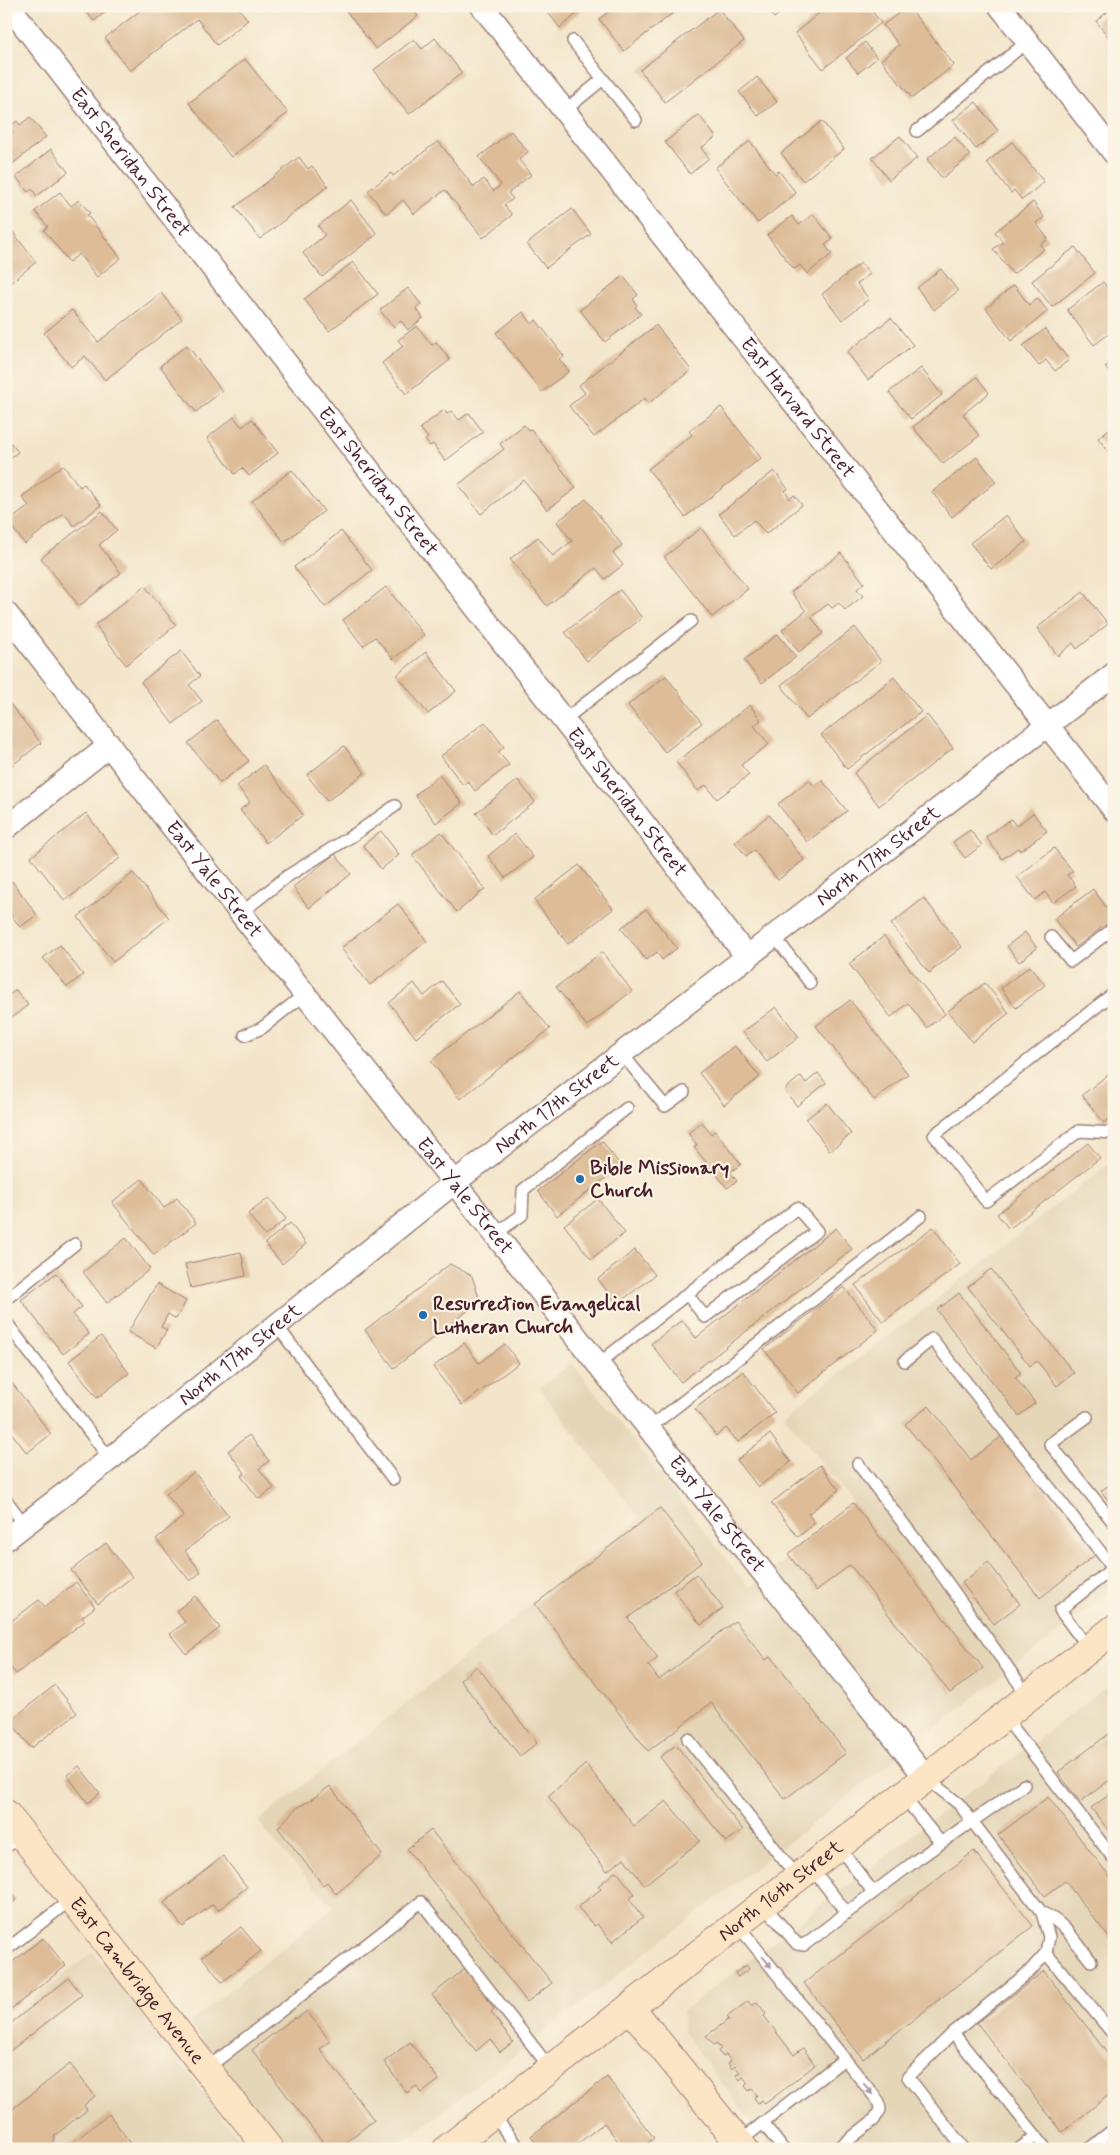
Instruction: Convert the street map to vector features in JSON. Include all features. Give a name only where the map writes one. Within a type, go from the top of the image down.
[{"type":"main road","name":"North 16th Street","points":[[446,2149],[903,1796],[1114,1629]]},
{"type":"main road","name":"East Cambridge Avenue","points":[[6,1814],[14,1841],[73,1898],[269,2149]]},
{"type":"main road","points":[[630,2007],[741,2145]]},
{"type":"street","name":"East Sheridan Street","points":[[9,6],[748,958]]},
{"type":"street","name":"East Harvard Street","points":[[482,6],[1114,810]]},
{"type":"street","points":[[1000,6],[1114,153]]},
{"type":"street","name":"East Yale Street","points":[[6,613],[926,1778]]},
{"type":"street","name":"North 17th Street","points":[[6,1539],[110,1459],[455,1182],[1114,674]]},
{"type":"street","points":[[6,828],[110,745]]},
{"type":"lane","points":[[573,41],[636,120]]},
{"type":"lane","points":[[917,131],[1027,42]]},
{"type":"lane","points":[[564,111],[603,80]]},
{"type":"lane","points":[[564,720],[691,621]]},
{"type":"lane","points":[[242,913],[286,877],[355,834],[395,806]]},
{"type":"lane","points":[[1051,938],[1071,961],[1114,928]]},
{"type":"lane","points":[[775,937],[810,983]]},
{"type":"lane","points":[[1114,993],[934,1135],[986,1201],[1079,1131],[1114,1133]]},
{"type":"lane","points":[[245,1035],[262,1028],[305,994]]},
{"type":"lane","points":[[622,1054],[665,1106],[684,1092]]},
{"type":"lane","points":[[495,1234],[522,1215],[523,1190],[627,1108]]},
{"type":"lane","points":[[598,1364],[687,1294],[797,1208],[817,1231],[705,1318],[687,1294]]},
{"type":"lane","points":[[649,1428],[921,1216]]},
{"type":"lane","points":[[6,1299],[75,1244]]},
{"type":"lane","points":[[6,1322],[110,1459]]},
{"type":"lane","points":[[277,1326],[392,1479]]},
{"type":"lane","points":[[905,1361],[932,1339],[1113,1569],[1060,1610],[1088,1648]]},
{"type":"lane","points":[[1087,1417],[1050,1444],[1114,1523]]},
{"type":"lane","points":[[858,1464],[932,1561],[1028,1696]]},
{"type":"lane","points":[[6,1500],[25,1525]]},
{"type":"lane","points":[[1004,1716],[1114,1859]]},
{"type":"lane","points":[[688,1739],[804,1872],[846,1912]]},
{"type":"lane","points":[[926,1778],[959,1804],[1042,1913],[1049,1937],[1046,1953],[1030,1971],[953,2033],[908,2077],[964,2149]]},
{"type":"lane","points":[[763,1904],[797,1944],[804,1944],[940,1842],[1024,1785]]},
{"type":"lane","points":[[903,1796],[940,1842]]},
{"type":"lane","points":[[838,1846],[873,1892]]},
{"type":"lane","points":[[6,1950],[73,1898]]},
{"type":"lane","points":[[206,2069],[421,1902],[550,2068]]},
{"type":"lane","points":[[1042,1913],[1060,1923],[1091,1962]]},
{"type":"lane","points":[[737,1924],[879,2102],[880,2110],[874,2120],[837,2149]]},
{"type":"lane","points":[[1046,1953],[1114,2035]]},
{"type":"lane","points":[[953,2033],[1046,2149]]},
{"type":"lane","points":[[741,2145],[762,2123],[844,2059]]},
{"type":"lane","points":[[492,2114],[520,2149]]},
{"type":"lane","points":[[762,2123],[783,2149]]},
{"type":"lane","points":[[1089,2149],[1114,2129]]},
{"type":"lane","points":[[1020,2149],[1036,2136]]},
{"type":"shaded area","points":[[1114,1159],[1114,1589],[394,2149],[288,2149],[189,2023],[334,1907],[281,1850],[258,1821],[640,1518],[539,1388],[572,1363],[749,1588],[856,1506],[784,1415],[927,1307]]},
{"type":"shaded area","points":[[1114,1681],[1114,2149],[772,2149],[683,2032],[683,2011]]},
{"type":"shaded area","points":[[93,1952],[247,2149],[6,2149],[6,2020]]},
{"type":"building","points":[[82,6],[113,6],[94,21]]},
{"type":"building","points":[[146,6],[237,6],[248,20],[217,45],[197,19],[130,71],[105,38]]},
{"type":"building","points":[[342,6],[410,6],[418,16],[376,49]]},
{"type":"building","points":[[543,6],[586,6],[560,28]]},
{"type":"building","points":[[616,6],[682,6],[624,51],[599,19]]},
{"type":"building","points":[[765,6],[790,6],[774,18]]},
{"type":"building","points":[[828,6],[868,6],[881,23],[823,69],[795,33]]},
{"type":"building","points":[[908,6],[954,65],[912,98],[881,60],[899,45],[883,25]]},
{"type":"building","points":[[1114,7],[1114,44],[1096,21]]},
{"type":"building","points":[[719,9],[744,41],[665,102],[640,70]]},
{"type":"building","points":[[435,38],[462,73],[409,114],[374,70],[414,39],[422,49]]},
{"type":"building","points":[[865,42],[877,58],[858,73],[846,58]]},
{"type":"building","points":[[245,59],[288,113],[231,157],[189,103]]},
{"type":"building","points":[[757,77],[777,102],[758,116],[739,92]]},
{"type":"building","points":[[976,102],[998,131],[976,149],[953,120]]},
{"type":"building","points":[[699,115],[716,137],[701,148],[709,158],[690,174],[665,142]]},
{"type":"building","points":[[30,117],[46,137],[10,166],[6,161],[6,137],[13,132],[9,127],[17,121],[20,125]]},
{"type":"building","points":[[822,121],[844,149],[803,181],[781,153]]},
{"type":"building","points":[[511,131],[528,152],[519,160],[531,175],[508,193],[513,199],[504,205],[512,215],[483,238],[445,190],[414,214],[403,200],[386,214],[368,191],[391,173],[393,176],[438,141],[474,187],[484,179],[493,191],[501,185],[479,157]]},
{"type":"building","points":[[900,136],[917,158],[889,180],[872,158]]},
{"type":"building","points":[[955,137],[970,156],[942,178],[927,159]]},
{"type":"building","points":[[750,141],[775,174],[779,171],[796,193],[758,223],[715,168]]},
{"type":"building","points":[[1012,142],[1044,182],[1022,200],[1014,190],[1011,193],[987,162]]},
{"type":"building","points":[[51,149],[68,172],[37,196],[32,189],[28,192],[16,177]]},
{"type":"building","points":[[299,157],[308,169],[312,166],[328,186],[260,239],[235,207]]},
{"type":"building","points":[[60,192],[71,206],[79,200],[90,213],[87,215],[121,258],[97,277],[79,254],[69,262],[44,230],[48,227],[35,211]]},
{"type":"building","points":[[351,200],[377,234],[322,277],[303,253],[325,235],[318,226]]},
{"type":"building","points":[[1033,202],[1044,217],[1036,223],[1048,239],[1040,245],[1044,249],[1013,274],[993,249],[1003,242],[995,232]]},
{"type":"building","points":[[572,209],[591,234],[546,268],[527,244]]},
{"type":"building","points":[[813,214],[833,239],[825,245],[832,254],[807,274],[800,265],[794,269],[767,235],[792,216],[799,225]]},
{"type":"building","points":[[8,226],[36,262],[9,284],[6,280]]},
{"type":"building","points":[[1075,247],[1095,273],[1052,307],[1032,281]]},
{"type":"building","points":[[353,262],[378,294],[329,331],[304,299]]},
{"type":"building","points":[[861,263],[870,274],[857,284],[869,299],[842,320],[822,294]]},
{"type":"building","points":[[941,269],[958,291],[934,310],[917,288]]},
{"type":"building","points":[[623,276],[638,295],[633,299],[637,305],[635,307],[641,314],[605,342],[580,310]]},
{"type":"building","points":[[1103,282],[1114,296],[1114,330],[1094,345],[1067,310]]},
{"type":"building","points":[[1014,285],[1029,305],[1037,298],[1048,311],[1011,341],[986,308]]},
{"type":"building","points":[[408,288],[421,304],[416,308],[423,318],[408,330],[401,321],[393,327],[380,310]]},
{"type":"building","points":[[161,293],[182,319],[105,380],[85,356],[71,367],[44,333],[72,310],[98,342]]},
{"type":"building","points":[[523,312],[532,324],[536,320],[564,356],[559,359],[569,371],[542,392],[496,333]]},
{"type":"building","points":[[891,318],[913,345],[868,380],[847,352]]},
{"type":"building","points":[[656,325],[691,370],[649,403],[645,398],[594,437],[569,406],[585,393],[579,385]]},
{"type":"building","points":[[417,326],[432,345],[436,342],[450,360],[406,394],[382,363],[403,346],[398,340]]},
{"type":"building","points":[[1045,329],[1069,360],[1055,371],[1046,360],[1039,366],[1023,346]]},
{"type":"building","points":[[187,345],[222,391],[196,412],[160,366]]},
{"type":"building","points":[[1114,360],[1114,378],[1105,367]]},
{"type":"building","points":[[921,368],[942,395],[911,419],[889,392]]},
{"type":"building","points":[[977,377],[989,393],[963,414],[979,436],[943,464],[913,427]]},
{"type":"building","points":[[721,407],[761,458],[685,517],[648,469],[692,435],[689,431]]},
{"type":"building","points":[[444,410],[447,414],[451,411],[459,420],[469,413],[483,432],[445,461],[433,444],[430,446],[425,440],[428,438],[420,428]]},
{"type":"building","points":[[234,417],[242,427],[252,419],[278,453],[249,476],[242,468],[235,474],[207,438]]},
{"type":"building","points":[[524,425],[528,430],[531,429],[576,488],[547,510],[524,480],[481,514],[458,485],[504,449],[500,444]]},
{"type":"building","points":[[1114,425],[1114,459],[1098,438]]},
{"type":"building","points":[[6,437],[18,452],[6,461]]},
{"type":"building","points":[[977,457],[996,482],[952,517],[932,492]]},
{"type":"building","points":[[63,465],[80,487],[84,484],[101,505],[74,526],[64,513],[25,544],[8,522],[29,506],[22,497]]},
{"type":"building","points":[[292,470],[324,511],[284,542],[252,501]]},
{"type":"building","points":[[774,471],[788,489],[785,491],[790,499],[794,495],[802,505],[766,534],[754,520],[735,535],[719,514]]},
{"type":"building","points":[[586,499],[622,545],[613,553],[623,565],[605,579],[596,568],[547,606],[510,559],[538,537],[553,556],[572,541],[557,522]]},
{"type":"building","points":[[102,511],[117,530],[99,545],[121,573],[79,606],[41,558]]},
{"type":"building","points":[[1006,515],[1026,542],[991,569],[970,543]]},
{"type":"building","points":[[701,528],[748,589],[712,617],[664,557]]},
{"type":"building","points":[[341,531],[372,570],[325,607],[294,567]]},
{"type":"building","points":[[841,553],[864,583],[857,589],[863,596],[845,610],[839,603],[832,608],[828,604],[811,617],[823,633],[799,652],[782,630],[806,611],[791,592]]},
{"type":"building","points":[[145,586],[176,625],[126,665],[95,625]]},
{"type":"building","points":[[386,587],[424,635],[393,659],[375,637],[363,646],[343,620]]},
{"type":"building","points":[[620,590],[642,618],[587,661],[565,632]]},
{"type":"building","points":[[1083,592],[1108,624],[1077,649],[1073,643],[1058,656],[1037,628]]},
{"type":"building","points":[[855,627],[881,661],[807,719],[781,685]]},
{"type":"building","points":[[778,634],[796,657],[762,683],[744,660]]},
{"type":"building","points":[[181,651],[200,676],[189,685],[202,701],[173,724],[141,682]]},
{"type":"building","points":[[426,652],[456,691],[428,714],[397,675]]},
{"type":"building","points":[[666,676],[702,723],[665,752],[628,705]]},
{"type":"building","points":[[894,677],[921,712],[847,769],[821,735]]},
{"type":"building","points":[[6,699],[41,743],[6,770]]},
{"type":"building","points":[[750,705],[761,720],[754,726],[769,744],[741,765],[749,775],[717,799],[706,785],[698,791],[676,762]]},
{"type":"building","points":[[927,715],[953,748],[879,806],[854,773]]},
{"type":"building","points":[[217,720],[249,761],[220,783],[188,743]]},
{"type":"building","points":[[485,722],[504,747],[498,752],[509,765],[475,791],[468,781],[463,785],[441,756]]},
{"type":"building","points":[[344,746],[365,773],[327,801],[307,775]]},
{"type":"building","points":[[264,765],[303,815],[266,843],[240,810],[250,802],[237,786]]},
{"type":"building","points":[[439,775],[462,803],[436,823],[415,795]]},
{"type":"building","points":[[518,780],[535,802],[493,835],[476,813]]},
{"type":"building","points":[[809,780],[814,786],[822,780],[847,811],[807,842],[778,804]]},
{"type":"building","points":[[86,813],[120,858],[65,901],[31,857]]},
{"type":"building","points":[[1033,813],[1047,831],[1020,851],[1018,848],[1002,859],[986,837],[1011,819],[1016,826]]},
{"type":"building","points":[[769,815],[804,860],[778,880],[754,850],[746,856],[735,842]]},
{"type":"building","points":[[970,830],[982,845],[965,858],[953,842]]},
{"type":"building","points":[[381,831],[399,855],[381,869],[363,845]]},
{"type":"building","points":[[441,832],[485,889],[457,912],[412,855]]},
{"type":"building","points":[[515,834],[533,857],[505,878],[488,856]]},
{"type":"building","points":[[1054,848],[1073,871],[1067,875],[1076,886],[1053,903],[1045,892],[1035,900],[1017,877]]},
{"type":"building","points":[[335,854],[351,874],[309,908],[293,887]]},
{"type":"building","points":[[579,865],[613,909],[568,944],[534,900]]},
{"type":"building","points":[[133,873],[169,918],[113,962],[78,917]]},
{"type":"building","points":[[12,881],[37,915],[20,927],[6,908],[6,886]]},
{"type":"building","points":[[1093,889],[1114,918],[1076,947],[1054,919]]},
{"type":"building","points":[[924,898],[962,947],[929,973],[891,924]]},
{"type":"building","points":[[398,904],[427,941],[370,985],[341,948]]},
{"type":"building","points":[[646,909],[677,948],[662,960],[657,952],[646,960],[621,928]]},
{"type":"building","points":[[1025,932],[1037,948],[1019,962],[1007,946]]},
{"type":"building","points":[[884,936],[945,1014],[927,1028],[908,1003],[891,1017],[849,964]]},
{"type":"building","points":[[60,945],[83,975],[67,987],[43,958]]},
{"type":"building","points":[[602,952],[632,991],[587,1026],[556,987]]},
{"type":"building","points":[[1030,966],[1045,985],[1016,1008],[1001,988]]},
{"type":"building","points":[[442,981],[460,1004],[416,1038],[389,1003],[414,983],[424,996]]},
{"type":"building","points":[[985,983],[1009,1013],[972,1042],[948,1011]]},
{"type":"building","points":[[16,990],[28,1005],[6,1022],[6,997]]},
{"type":"building","points":[[520,991],[550,1029],[460,1099],[431,1061]]},
{"type":"building","points":[[850,1000],[908,1074],[874,1100],[816,1026]]},
{"type":"building","points":[[776,1007],[799,1037],[767,1062],[743,1032]]},
{"type":"building","points":[[735,1046],[760,1077],[724,1105],[699,1073]]},
{"type":"building","points":[[1114,1070],[1114,1115],[1104,1123],[1082,1095]]},
{"type":"building","points":[[818,1073],[826,1083],[797,1106],[784,1090],[801,1076],[806,1083]]},
{"type":"building","points":[[827,1103],[851,1134],[830,1151],[806,1119]]},
{"type":"building","points":[[702,1122],[711,1134],[715,1131],[741,1164],[730,1172],[737,1181],[727,1188],[694,1147],[697,1145],[688,1133]]},
{"type":"building","name":"Bible Missionary Church","points":[[602,1141],[621,1166],[557,1216],[538,1191]]},
{"type":"building","points":[[1088,1143],[1100,1158],[1009,1229],[997,1214]]},
{"type":"building","points":[[142,1179],[164,1208],[177,1198],[196,1223],[154,1255],[112,1202]]},
{"type":"building","points":[[269,1198],[286,1219],[265,1236],[248,1214]]},
{"type":"building","points":[[598,1199],[625,1233],[591,1259],[564,1225]]},
{"type":"building","points":[[290,1223],[306,1244],[282,1264],[265,1243]]},
{"type":"building","points":[[933,1227],[960,1264],[883,1322],[855,1285]]},
{"type":"building","points":[[836,1228],[852,1249],[681,1382],[651,1344],[682,1320],[696,1338]]},
{"type":"building","points":[[126,1238],[150,1269],[107,1303],[83,1272]]},
{"type":"building","points":[[635,1250],[655,1275],[617,1304],[598,1279]]},
{"type":"building","points":[[241,1252],[246,1276],[191,1288],[185,1264]]},
{"type":"building","name":"Resurrection Evangelical Lutheran Church","points":[[450,1264],[472,1276],[480,1301],[394,1368],[365,1330]]},
{"type":"building","points":[[991,1269],[1074,1373],[1057,1386],[1037,1361],[1030,1366],[968,1287]]},
{"type":"building","points":[[56,1273],[82,1307],[73,1314],[89,1334],[63,1354],[21,1300]]},
{"type":"building","points":[[157,1284],[186,1301],[176,1319],[168,1314],[161,1327],[167,1330],[156,1348],[128,1332]]},
{"type":"building","points":[[844,1287],[878,1330],[798,1393],[764,1349]]},
{"type":"building","points":[[959,1293],[1021,1373],[1015,1377],[1035,1403],[1019,1416],[937,1310]]},
{"type":"building","points":[[101,1336],[129,1373],[97,1398],[69,1361]]},
{"type":"building","points":[[464,1343],[479,1363],[505,1344],[519,1363],[462,1405],[433,1367]]},
{"type":"building","points":[[743,1371],[775,1413],[738,1442],[726,1428],[716,1436],[695,1409]]},
{"type":"building","points":[[6,1375],[51,1434],[27,1453],[6,1426]]},
{"type":"building","points":[[929,1406],[971,1460],[1002,1436],[1095,1555],[1040,1598],[905,1424]]},
{"type":"building","points":[[770,1434],[791,1462],[758,1487],[737,1460]]},
{"type":"building","points":[[249,1435],[269,1461],[259,1469],[274,1488],[259,1499],[241,1476],[245,1473],[228,1451]]},
{"type":"building","points":[[820,1465],[839,1490],[808,1514],[815,1523],[798,1537],[771,1503]]},
{"type":"building","points":[[194,1472],[229,1516],[185,1551],[201,1572],[190,1581],[156,1539],[184,1516],[166,1494]]},
{"type":"building","points":[[1114,1481],[1114,1508],[1101,1491]]},
{"type":"building","points":[[853,1503],[983,1668],[950,1693],[850,1565],[816,1591],[788,1554]]},
{"type":"building","points":[[660,1508],[702,1562],[628,1618],[658,1658],[648,1665],[659,1680],[735,1621],[766,1660],[771,1656],[846,1753],[785,1799],[711,1703],[648,1751],[535,1604]]},
{"type":"building","points":[[106,1543],[132,1577],[98,1604],[71,1570]]},
{"type":"building","points":[[988,1562],[1020,1604],[994,1624],[962,1583]]},
{"type":"building","points":[[696,1574],[723,1608],[701,1625],[674,1591]]},
{"type":"building","points":[[76,1582],[95,1607],[82,1617],[85,1621],[16,1674],[6,1662],[6,1625],[39,1600],[45,1607]]},
{"type":"building","points":[[195,1596],[220,1628],[186,1654],[170,1634],[185,1622],[176,1611]]},
{"type":"building","points":[[477,1666],[537,1743],[520,1756],[460,1680]]},
{"type":"building","points":[[55,1685],[77,1713],[31,1748],[10,1721]]},
{"type":"building","points":[[1114,1730],[1114,1777],[1080,1802],[1058,1772]]},
{"type":"building","points":[[676,1745],[743,1830],[726,1842],[660,1757]]},
{"type":"building","points":[[586,1764],[634,1826],[666,1801],[700,1841],[644,1885],[624,1858],[607,1871],[548,1796]]},
{"type":"building","points":[[79,1766],[100,1793],[88,1803],[67,1775]]},
{"type":"building","points":[[330,1786],[382,1855],[336,1894],[327,1882],[323,1885],[278,1828],[294,1810]]},
{"type":"building","points":[[1114,1791],[1114,1837],[1091,1808]]},
{"type":"building","points":[[1048,1797],[1114,1882],[1114,1944],[1065,1881],[1045,1896],[998,1835]]},
{"type":"building","points":[[431,1830],[552,1983],[527,2002],[407,1849]]},
{"type":"building","points":[[974,1851],[1033,1926],[863,2059],[804,1983]]},
{"type":"building","points":[[223,1856],[247,1887],[218,1910],[213,1904],[183,1927],[164,1903]]},
{"type":"building","points":[[616,1871],[635,1894],[629,1899],[643,1917],[612,1942],[597,1924],[594,1926],[578,1907],[601,1889],[598,1886]]},
{"type":"building","points":[[6,1888],[16,1900],[6,1908]]},
{"type":"building","points":[[241,1927],[261,1951],[222,1982],[202,1957]]},
{"type":"building","points":[[43,1938],[66,1966],[6,2013],[6,1967]]},
{"type":"building","points":[[746,1965],[749,1969],[738,1977],[735,1973]]},
{"type":"building","points":[[466,1968],[473,1980],[475,1979],[489,1996],[487,1999],[494,2009],[491,2012],[513,2042],[500,2052],[490,2039],[476,2051],[432,1995]]},
{"type":"building","points":[[1044,1971],[1114,2062],[1114,2091],[1062,2132],[977,2023]]},
{"type":"building","points":[[69,1978],[82,1995],[6,2054],[6,2027]]},
{"type":"building","points":[[748,2001],[752,2006],[757,2002],[766,2014],[764,2016],[794,2055],[803,2048],[815,2065],[765,2104],[762,2100],[758,2103],[754,2098],[757,2095],[752,2089],[749,2091],[745,2086],[748,2083],[743,2077],[740,2080],[736,2075],[740,2072],[735,2066],[732,2069],[728,2063],[731,2061],[726,2055],[723,2057],[718,2051],[721,2049],[717,2043],[714,2045],[706,2036],[729,2019],[727,2017]]},
{"type":"building","points":[[307,2011],[330,2041],[320,2049],[374,2120],[337,2149],[328,2149],[252,2050],[295,2017],[296,2019]]},
{"type":"building","points":[[410,2042],[439,2080],[422,2093],[416,2086],[407,2093],[384,2062]]},
{"type":"building","points":[[70,2064],[95,2096],[84,2105],[87,2110],[55,2135],[51,2149],[6,2149],[6,2114]]},
{"type":"building","points":[[607,2077],[654,2138],[640,2149],[624,2149],[604,2123],[571,2149],[540,2149],[531,2136]]},
{"type":"building","points":[[109,2114],[135,2149],[64,2149]]},
{"type":"place","name":"Bible Missionary Church","points":[[580,1179]]},
{"type":"place","name":"Resurrection Evangelical Lutheran Church","points":[[423,1315]]}]
